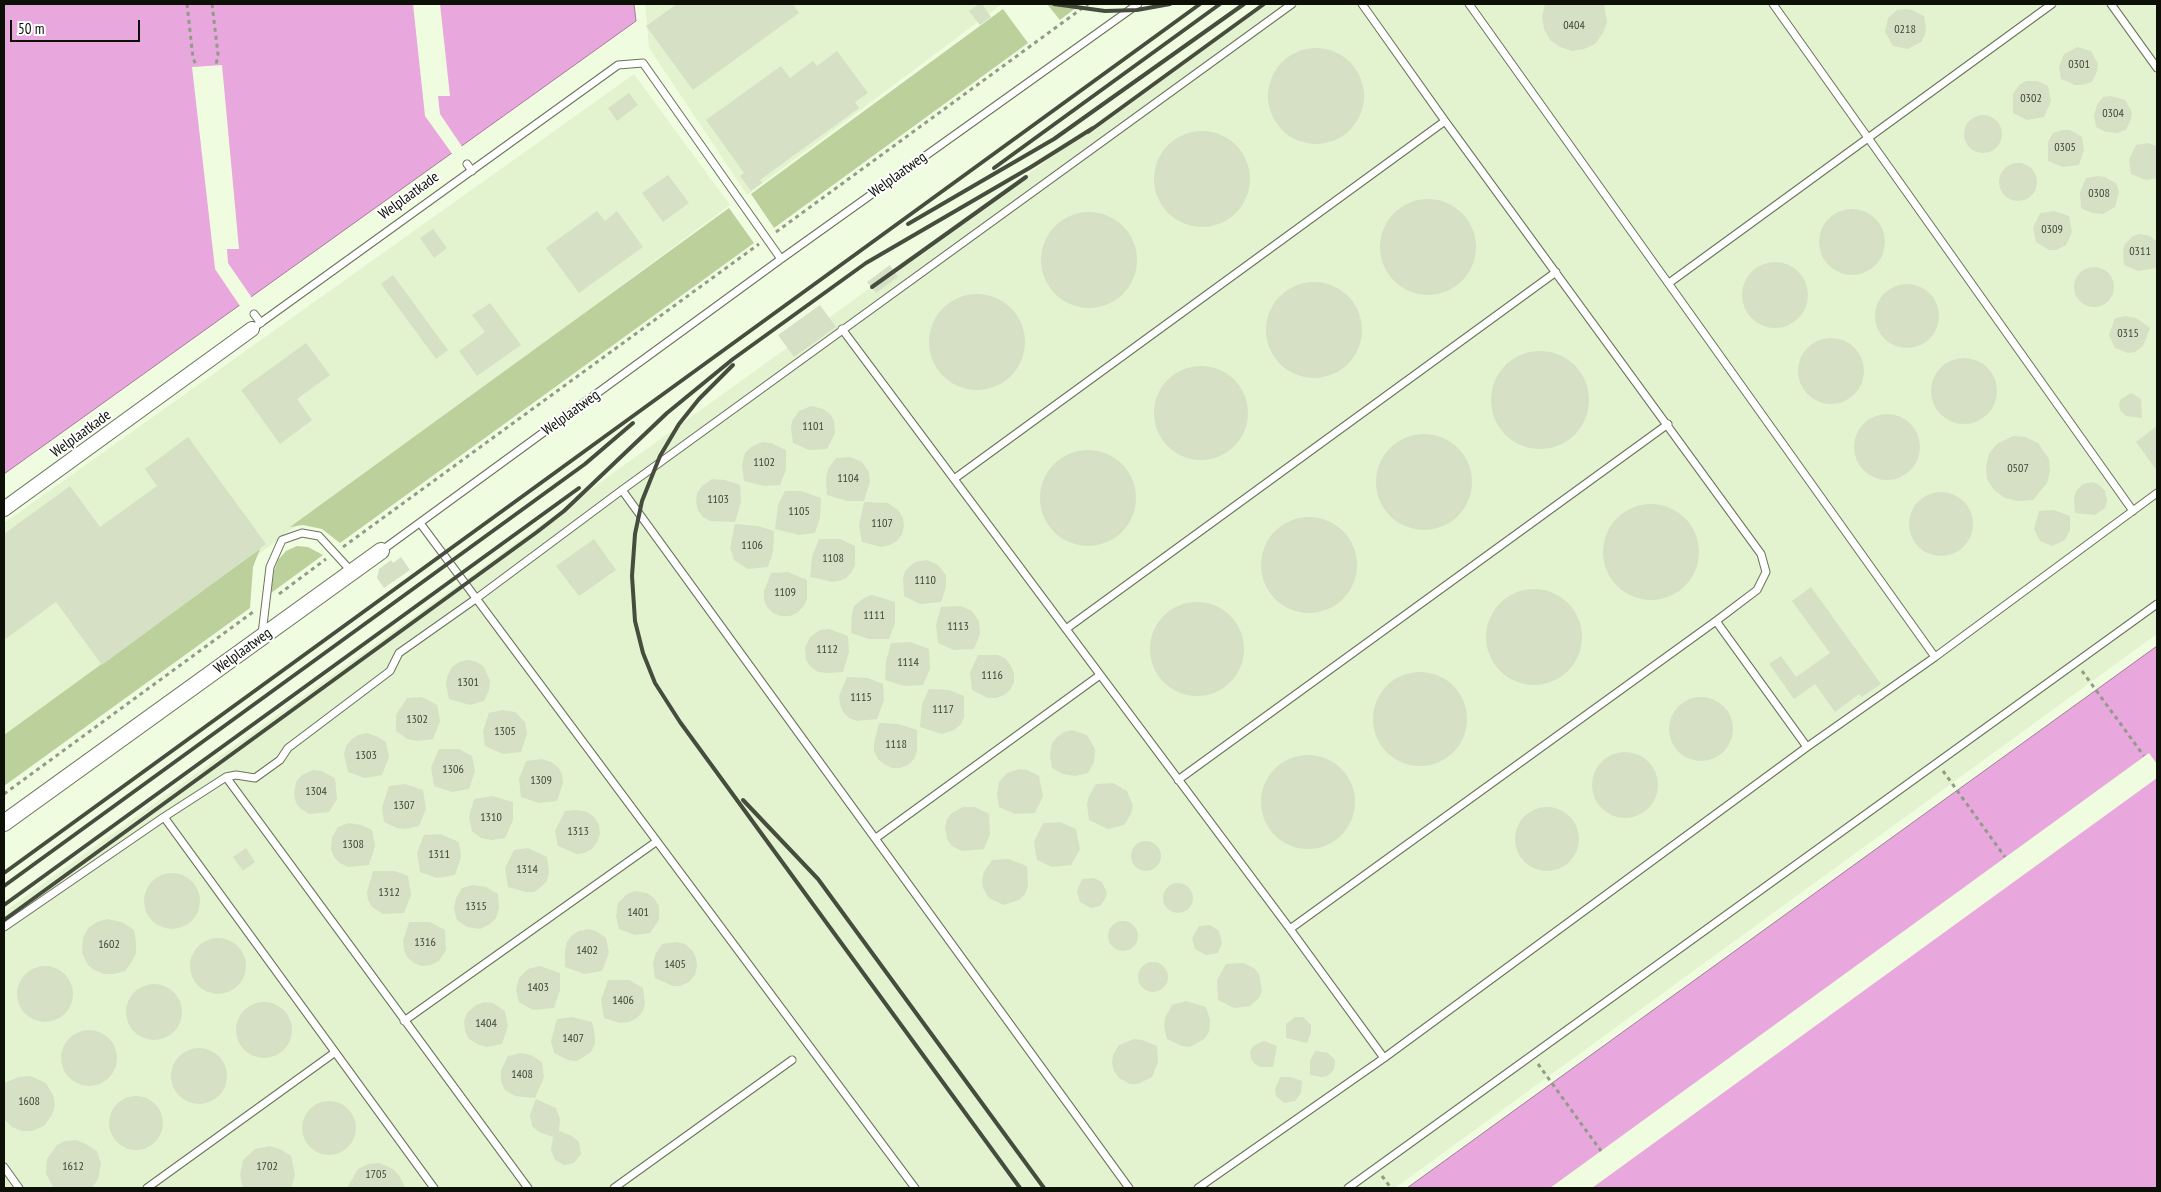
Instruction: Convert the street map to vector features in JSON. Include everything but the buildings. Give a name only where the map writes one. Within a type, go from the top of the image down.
[{"type":"street","name":"Welplaatkade","points":[[4,509],[257,326]]},
{"type":"street","name":"Welplaatweg","points":[[4,823],[381,551]]},
{"type":"lane","name":"Welplaatweg","points":[[381,551],[781,258],[1138,4]]},
{"type":"lane","points":[[4,927],[164,817],[226,777],[236,775],[255,778],[280,760],[288,748],[390,671],[399,653],[477,598],[842,329],[1292,4]]},
{"type":"lane","points":[[1290,929],[1716,621],[1757,590],[1766,572],[1761,554],[1668,424],[1445,121],[1362,4]]},
{"type":"lane","points":[[1469,4],[1935,657]]},
{"type":"lane","points":[[1773,4],[2133,511]]},
{"type":"lane","points":[[1669,283],[2052,4]]},
{"type":"lane","points":[[2111,4],[2157,68]]},
{"type":"lane","name":"Welplaatkade","points":[[257,326],[618,65],[643,63],[781,258]]},
{"type":"lane","points":[[954,478],[1445,121]]},
{"type":"lane","points":[[467,164],[472,171]]},
{"type":"lane","points":[[1066,630],[1556,272]]},
{"type":"lane","points":[[254,314],[257,326]]},
{"type":"lane","points":[[842,329],[1290,929],[1384,1058]]},
{"type":"lane","points":[[1178,780],[1668,424]]},
{"type":"lane","points":[[622,490],[1129,1188]]},
{"type":"lane","points":[[1198,1188],[1384,1058],[1806,747],[1935,657],[2157,492]]},
{"type":"lane","points":[[420,523],[915,1188]]},
{"type":"lane","points":[[262,638],[270,567],[282,540],[302,533],[319,536],[336,552],[352,572]]},
{"type":"lane","points":[[1348,1188],[2157,604]]},
{"type":"lane","points":[[1716,621],[1806,747]]},
{"type":"lane","points":[[876,838],[1100,675]]},
{"type":"lane","points":[[226,777],[528,1188]]},
{"type":"lane","points":[[164,817],[434,1188]]},
{"type":"lane","points":[[404,1021],[653,844]]},
{"type":"lane","points":[[147,1188],[334,1053]]},
{"type":"lane","points":[[614,1188],[792,1060]]},
{"type":"lane","points":[[4,1166],[19,1188]]},
{"type":"path","points":[[187,4],[193,58],[197,67]]},
{"type":"path","points":[[212,4],[218,54],[216,65]]},
{"type":"path","name":"Welplaatweg","points":[[4,794],[1088,4]]},
{"type":"path","points":[[2080,668],[2144,756]]},
{"type":"path","points":[[1937,763],[2005,858]]},
{"type":"path","points":[[1532,1055],[1602,1151]]},
{"type":"shaded area","points":[[4,4],[634,4],[636,21],[4,474]]},
{"type":"shaded area","points":[[645,4],[1002,4],[747,195],[649,48]]},
{"type":"shaded area","points":[[1047,4],[1081,4],[1060,20]]},
{"type":"shaded area","points":[[1264,4],[2157,4],[2157,634],[1395,1188],[4,1188],[4,912]]},
{"type":"shaded area","points":[[1003,9],[1028,43],[774,228],[751,194]]},
{"type":"shaded area","points":[[634,74],[730,205],[4,743],[4,523]]},
{"type":"shaded area","points":[[729,208],[754,243],[340,543],[322,529],[303,525],[290,527]]},
{"type":"shaded area","points":[[297,546],[308,547],[323,555],[271,593],[274,571],[278,560],[286,551]]},
{"type":"shaded area","points":[[260,549],[253,567],[250,608],[4,786],[4,735]]},
{"type":"shaded area","points":[[2157,646],[2157,1188],[1407,1188],[1548,1086]]},
{"type":"pier","points":[[413,4],[440,4],[450,96],[438,96],[440,114],[463,148],[453,155],[425,116]]},
{"type":"pier","points":[[222,65],[239,249],[227,249],[228,263],[252,298],[240,306],[215,269],[192,67]]},
{"type":"pier","points":[[2149,753],[2157,764],[2157,778],[1592,1188],[1550,1188]]},
{"type":"railway","points":[[1054,4],[1105,11],[1137,10],[1170,4]]},
{"type":"railway","points":[[4,873],[1200,4]]},
{"type":"railway","points":[[994,168],[1220,4]]},
{"type":"railway","points":[[908,224],[1054,139],[1244,4]]},
{"type":"railway","points":[[1088,132],[1264,4]]},
{"type":"railway","points":[[4,920],[537,532],[564,511],[667,413],[733,359],[866,263],[1031,167],[1093,128]]},
{"type":"railway","points":[[872,287],[1026,177]]},
{"type":"railway","points":[[733,365],[699,399],[679,424],[660,456],[642,501],[635,534],[632,576],[635,621],[643,653],[655,683],[680,722],[1020,1188]]},
{"type":"railway","points":[[4,886],[585,464],[633,423]]},
{"type":"railway","points":[[4,905],[579,488]]},
{"type":"railway","points":[[743,800],[818,879],[1044,1188]]}]
